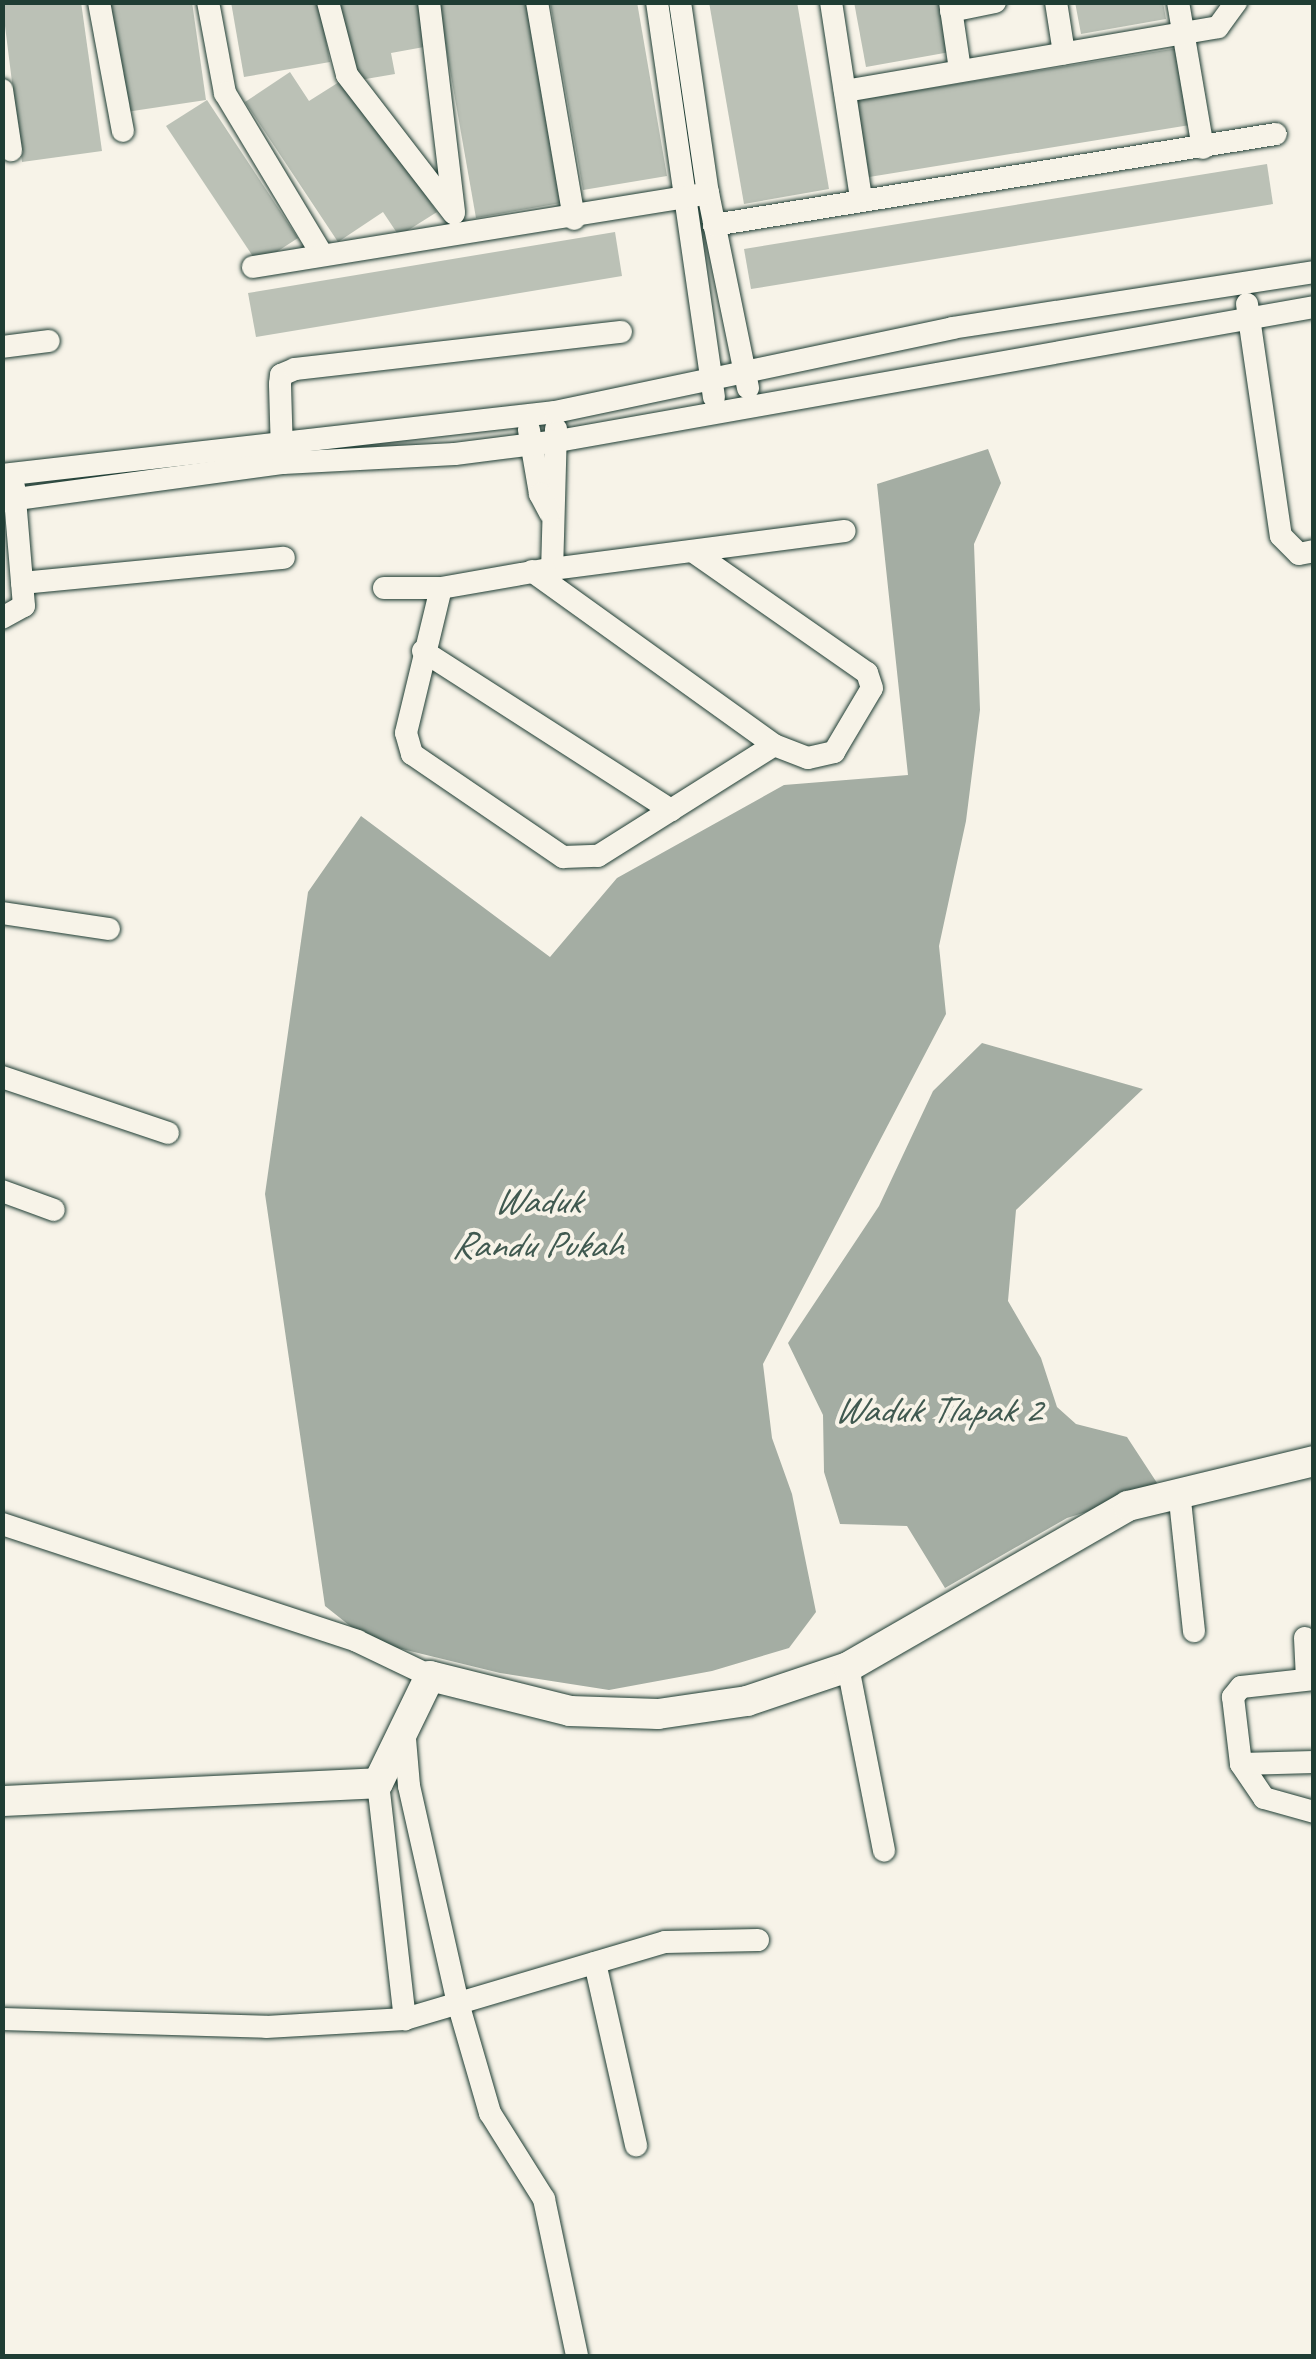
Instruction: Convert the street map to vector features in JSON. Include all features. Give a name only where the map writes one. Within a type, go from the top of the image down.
[{"type":"main road","points":[[2,1801],[378,1783],[405,1739],[430,1676],[570,1711],[658,1714],[748,1701],[848,1666],[1006,1581],[1096,1521],[1179,1492],[1314,1461]]},
{"type":"street","points":[[100,2],[123,130]]},
{"type":"street","points":[[208,2],[225,93],[321,253]]},
{"type":"street","points":[[328,2],[347,75],[456,225]]},
{"type":"street","points":[[429,2],[456,225]]},
{"type":"street","points":[[537,2],[574,218]]},
{"type":"street","points":[[657,2],[697,196],[714,225],[751,405]]},
{"type":"street","points":[[680,2],[711,384],[718,416]]},
{"type":"street","points":[[831,2],[861,199]]},
{"type":"street","points":[[960,70],[951,7],[994,2]]},
{"type":"street","points":[[1056,2],[1064,53]]},
{"type":"street","points":[[1178,2],[1203,148]]},
{"type":"street","points":[[845,91],[1225,24],[1236,2]]},
{"type":"street","points":[[2,90],[11,150]]},
{"type":"street","points":[[714,225],[1276,134]]},
{"type":"street","points":[[252,267],[456,225],[574,218],[697,196]]},
{"type":"street","points":[[2,618],[24,606],[8,474],[282,438],[555,412],[711,384],[952,328],[1314,272]]},
{"type":"street","points":[[1244,283],[1281,536],[1299,554],[1314,551]]},
{"type":"street","points":[[9,500],[283,463],[531,444],[718,416],[751,405],[1314,307]]},
{"type":"street","points":[[283,463],[281,375],[295,369],[622,332]]},
{"type":"street","points":[[5,342],[49,341]]},
{"type":"street","points":[[542,570],[550,513],[558,492],[555,412]]},
{"type":"street","points":[[528,415],[531,444],[550,513]]},
{"type":"street","points":[[384,588],[441,588],[542,570],[845,531]]},
{"type":"street","points":[[542,570],[774,745],[808,758],[834,752],[872,688],[870,681],[695,553]]},
{"type":"street","points":[[22,582],[284,558]]},
{"type":"street","points":[[441,588],[406,733],[412,754],[563,857],[598,856],[774,745]]},
{"type":"street","points":[[423,651],[671,810]]},
{"type":"street","points":[[2,913],[109,929]]},
{"type":"street","points":[[2,1077],[168,1132]]},
{"type":"street","points":[[2,1191],[54,1210]]},
{"type":"street","points":[[1179,1492],[1194,1632]]},
{"type":"street","points":[[2,1524],[358,1641],[430,1676]]},
{"type":"street","points":[[1305,1638],[1310,1679],[1235,1691],[1241,1764],[1264,1798],[1314,1812]]},
{"type":"street","points":[[848,1666],[884,1850]]},
{"type":"street","points":[[405,1739],[409,1786],[458,2003],[490,2112],[544,2199],[577,2356]]},
{"type":"street","points":[[1241,1764],[1314,1762]]},
{"type":"street","points":[[378,1783],[405,2019]]},
{"type":"street","points":[[2,2019],[266,2027],[405,2019],[665,1942],[758,1940]]},
{"type":"street","points":[[594,1963],[636,2144]]},
{"type":"water","name":"Waduk Randu Pukah","points":[[988,449],[1001,483],[974,544],[980,710],[966,821],[939,946],[946,1014],[763,1364],[772,1438],[792,1494],[816,1612],[789,1648],[712,1671],[609,1690],[500,1673],[369,1641],[325,1606],[265,1194],[308,892],[361,816],[550,957],[617,878],[784,785],[908,775],[877,484]]},
{"type":"water","name":"Waduk Tlapak 2","points":[[982,1043],[1143,1089],[1016,1210],[1008,1301],[1041,1358],[1057,1407],[1076,1424],[1127,1437],[1161,1489],[1067,1518],[945,1588],[907,1526],[840,1524],[824,1472],[823,1415],[788,1343],[879,1206],[933,1091]]},
{"type":"building","points":[[2,2],[81,2],[102,151],[22,162]]},
{"type":"building","points":[[110,2],[192,2],[206,100],[126,112]]},
{"type":"building","points":[[231,2],[319,2],[330,62],[244,77]]},
{"type":"building","points":[[340,2],[427,2],[435,45],[391,53],[395,74],[354,81]]},
{"type":"building","points":[[438,2],[526,2],[561,203],[476,218]]},
{"type":"building","points":[[550,2],[637,2],[667,176],[583,190]]},
{"type":"building","points":[[709,2],[797,2],[829,189],[744,204]]},
{"type":"building","points":[[854,2],[942,2],[950,52],[866,67]]},
{"type":"building","points":[[1075,2],[1163,2],[1166,19],[1081,34]]},
{"type":"building","points":[[1184,47],[1196,124],[863,178],[851,101]]},
{"type":"building","points":[[290,72],[309,101],[347,77],[437,212],[399,236],[383,212],[338,242],[245,102]]},
{"type":"building","points":[[207,100],[298,238],[258,264],[166,126]]},
{"type":"building","points":[[1267,164],[1273,204],[751,289],[744,249]]},
{"type":"building","points":[[615,232],[622,276],[256,337],[248,293]]}]
